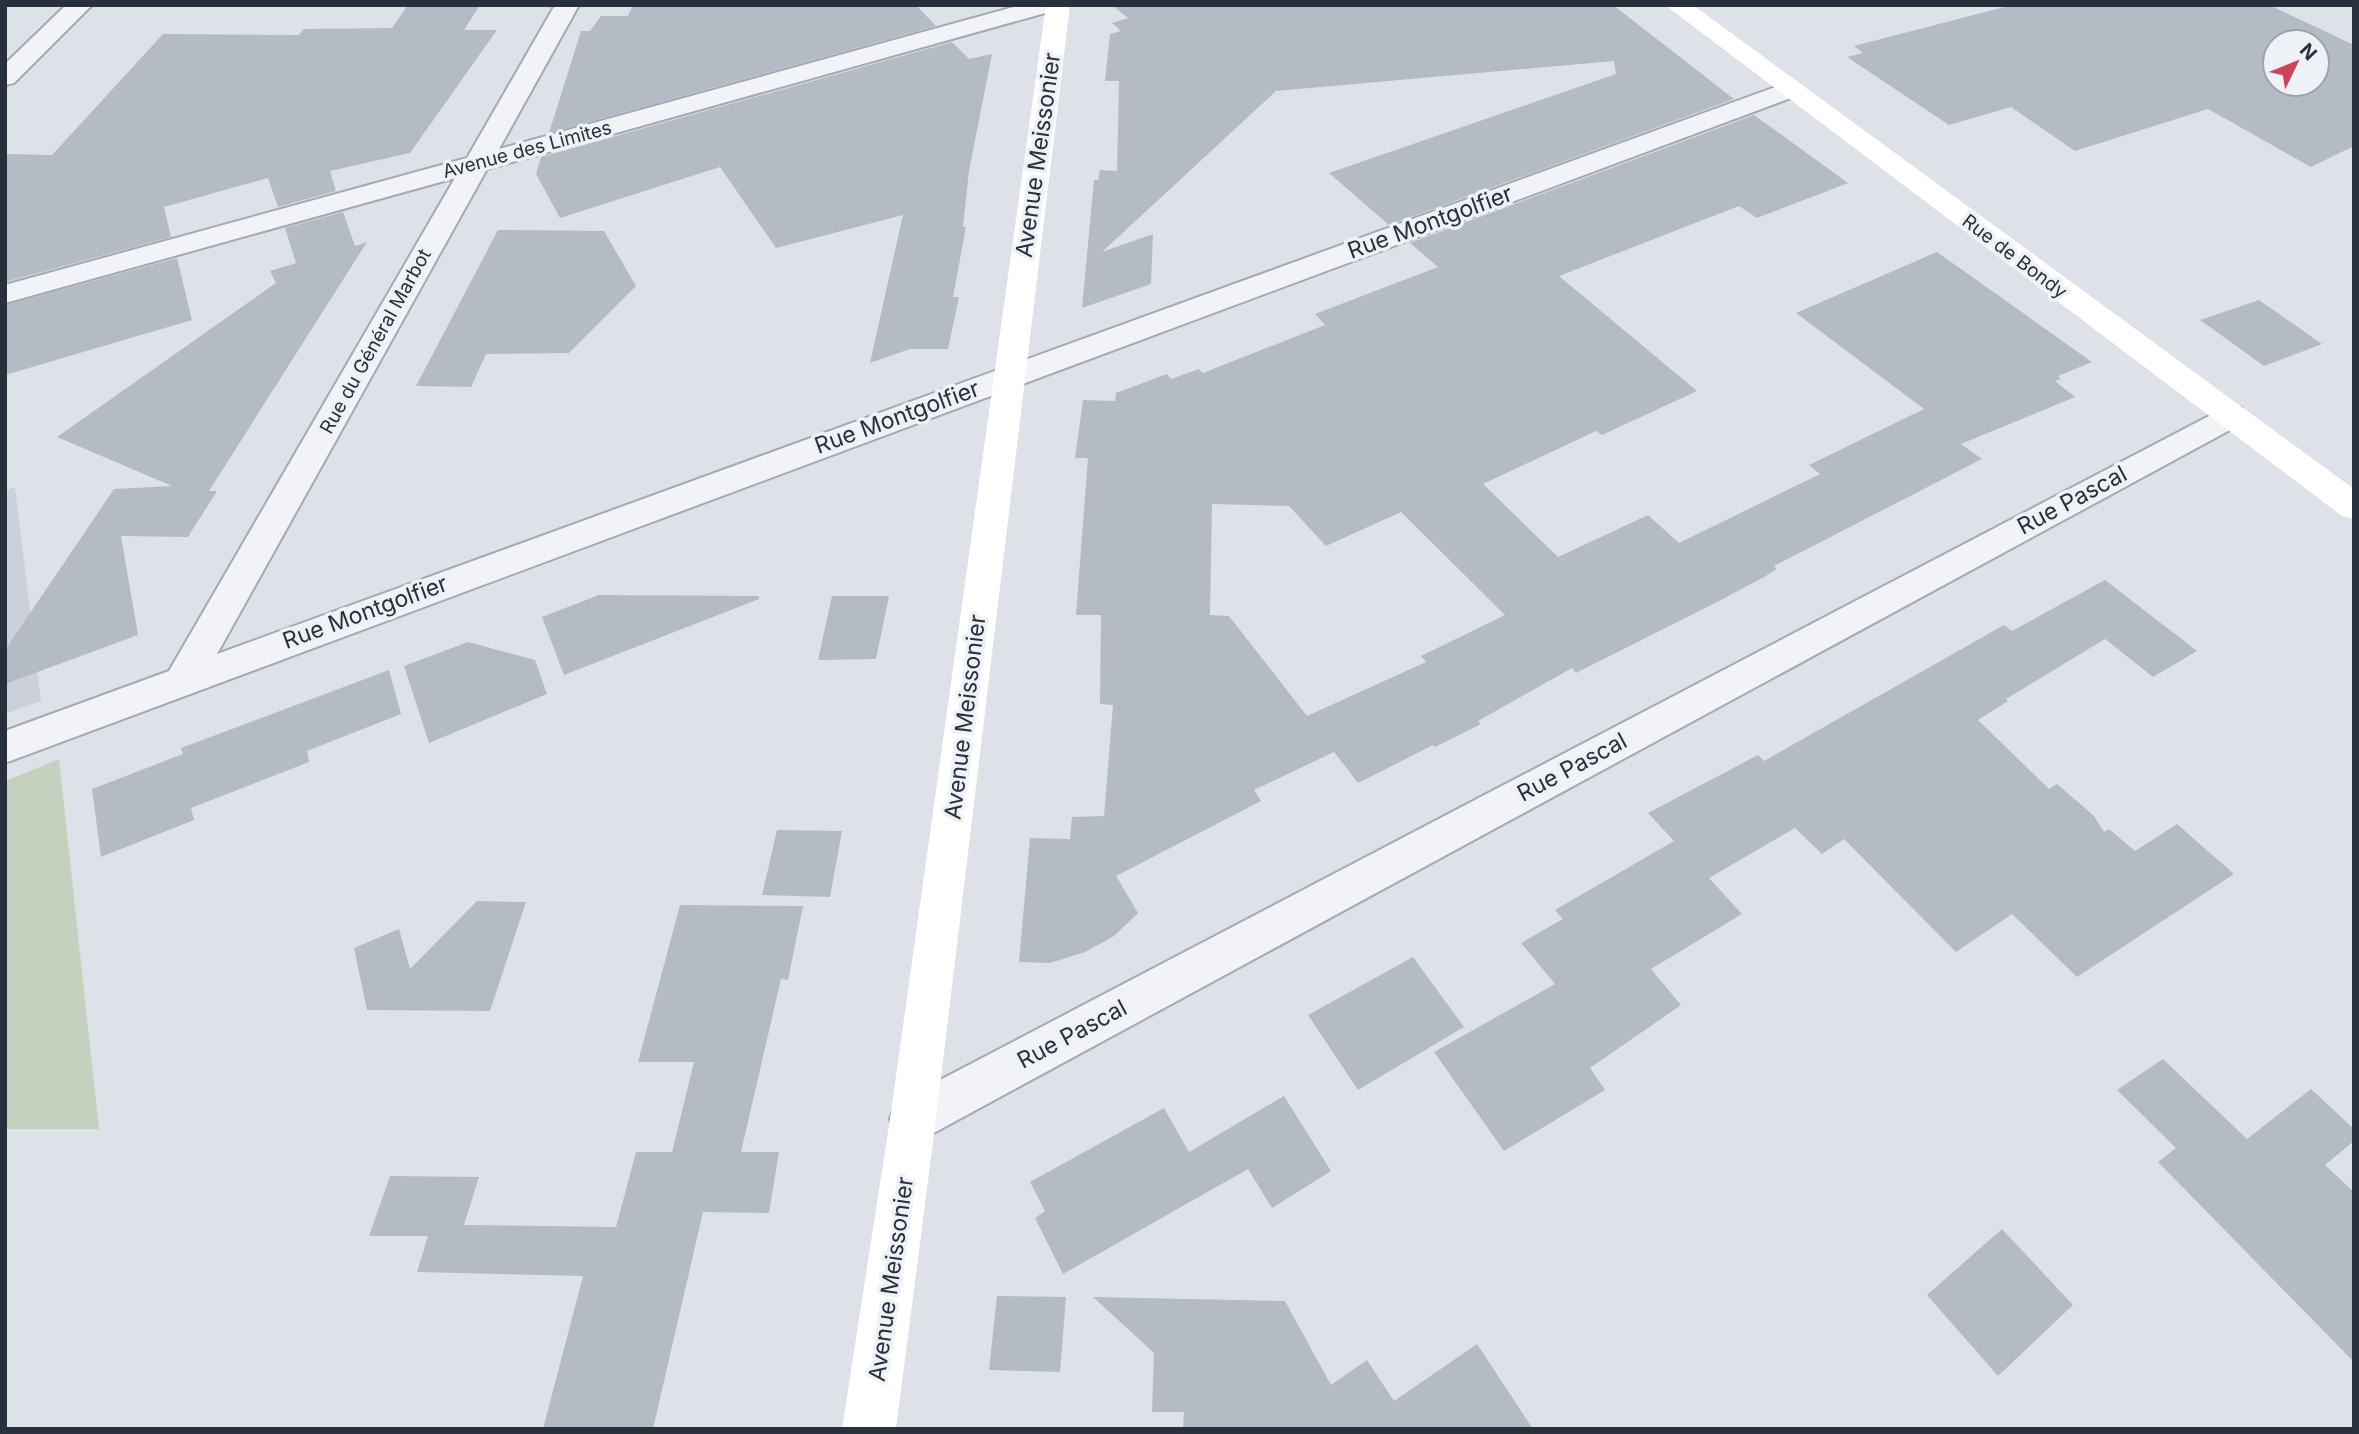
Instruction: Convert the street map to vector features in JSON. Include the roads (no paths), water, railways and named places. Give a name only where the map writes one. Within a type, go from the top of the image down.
[{"type":"street","points":[[5,78],[80,5]]},
{"type":"street","name":"Rue du Général Marbot","points":[[184,678],[567,5]]},
{"type":"street","name":"Avenue des Limites","points":[[5,294],[1048,5]]},
{"type":"street","name":"Avenue Meissonier","points":[[869,1429],[913,1119],[1058,5]]},
{"type":"street","name":"Rue de Bondy","points":[[1677,5],[2354,507]]},
{"type":"street","name":"Rue Montgolfier","points":[[5,747],[184,678],[1790,90]]},
{"type":"street","name":"Rue Pascal","points":[[913,1119],[2230,416]]}]
